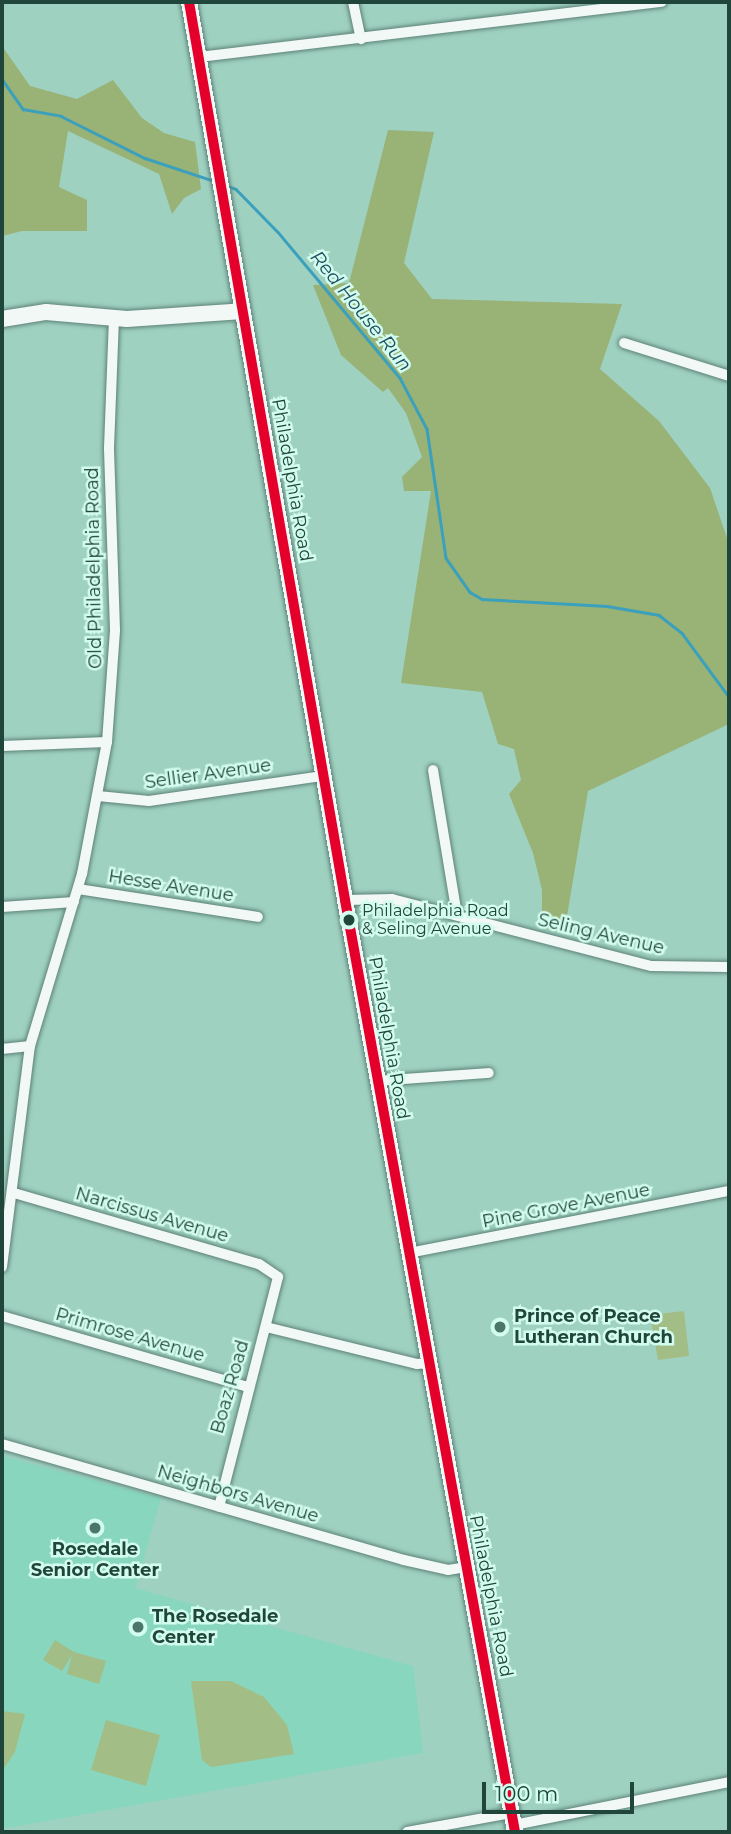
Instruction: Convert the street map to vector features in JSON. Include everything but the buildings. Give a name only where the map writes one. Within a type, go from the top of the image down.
[{"type":"main road","name":"Philadelphia Road","points":[[189,2],[377,1081],[513,1824]]},
{"type":"main road","points":[[2,319],[46,312],[114,318],[243,310]]},
{"type":"street","points":[[353,2],[361,39]]},
{"type":"street","points":[[199,57],[662,2]]},
{"type":"street","name":"Old Philadelphia Road","points":[[2,1266],[14,1193],[30,1046],[78,889],[107,742],[115,630],[110,448],[114,318]]},
{"type":"street","points":[[624,343],[729,376]]},
{"type":"street","points":[[2,746],[107,742]]},
{"type":"street","points":[[433,770],[457,915]]},
{"type":"street","name":"Sellier Avenue","points":[[98,796],[149,801],[323,776]]},
{"type":"street","name":"Hesse Avenue","points":[[78,889],[258,917]]},
{"type":"street","name":"Seling Avenue","points":[[345,900],[382,896],[639,964],[729,967]]},
{"type":"street","points":[[2,907],[74,902]]},
{"type":"street","points":[[2,1049],[30,1046]]},
{"type":"street","points":[[377,1081],[489,1073]]},
{"type":"street","name":"Pine Grove Avenue","points":[[409,1253],[729,1191]]},
{"type":"street","name":"Narcissus Avenue","points":[[14,1193],[259,1264],[278,1277]]},
{"type":"street","name":"Boaz Road","points":[[219,1507],[278,1277]]},
{"type":"street","name":"Primrose Avenue","points":[[2,1316],[248,1387]]},
{"type":"street","points":[[266,1326],[417,1364],[428,1363]]},
{"type":"street","name":"Neighbors Avenue","points":[[2,1444],[432,1567],[466,1567]]},
{"type":"street","points":[[407,1832],[513,1824],[729,1782]]},
{"type":"shaded area","points":[[2,46],[30,86],[77,99],[113,80],[142,118],[164,133],[195,142],[201,189],[184,198],[172,214],[159,174],[68,131],[59,187],[87,200],[87,231],[22,231],[2,236]]},
{"type":"shaded area","points":[[388,130],[434,132],[404,263],[432,299],[622,304],[600,369],[659,421],[710,488],[729,544],[729,724],[588,791],[564,934],[542,927],[542,890],[533,853],[509,794],[521,780],[514,749],[498,744],[482,692],[401,683],[431,491],[404,491],[402,477],[422,457],[406,413],[388,388],[383,392],[341,355],[313,285],[349,283]]},
{"type":"shaded area","points":[[684,1311],[689,1356],[658,1360],[650,1315]]},
{"type":"shaded area","name":"The Rosedale Center","points":[[2,1456],[161,1498],[135,1588],[413,1666],[423,1753],[2,1829]]},
{"type":"shaded area","points":[[55,1640],[74,1652],[106,1661],[99,1684],[67,1674],[72,1655],[62,1671],[43,1660]]},
{"type":"shaded area","points":[[191,1681],[231,1681],[264,1697],[287,1725],[294,1754],[211,1767],[202,1760]]},
{"type":"shaded area","points":[[2,1711],[25,1714],[15,1752],[2,1771]]},
{"type":"shaded area","points":[[106,1720],[160,1735],[146,1786],[91,1770]]},
{"type":"waterway","name":"Red House Run","points":[[2,79],[23,109],[61,116],[145,158],[214,181]]},
{"type":"waterway","name":"Red House Run","points":[[227,186],[236,189],[278,232],[400,378],[427,429],[446,558],[470,592],[482,599],[607,606],[659,615],[682,633],[729,697]]},
{"type":"transit line","points":[[189,2],[345,900],[515,1832]]},
{"type":"place","name":"Philadelphia Road & Seling Avenue","points":[[349,920]]},
{"type":"place","name":"Prince of Peace Lutheran Church","points":[[500,1327]]},
{"type":"place","name":"Rosedale Senior Center","points":[[95,1528]]},
{"type":"place","name":"The Rosedale Center","points":[[138,1627]]}]
